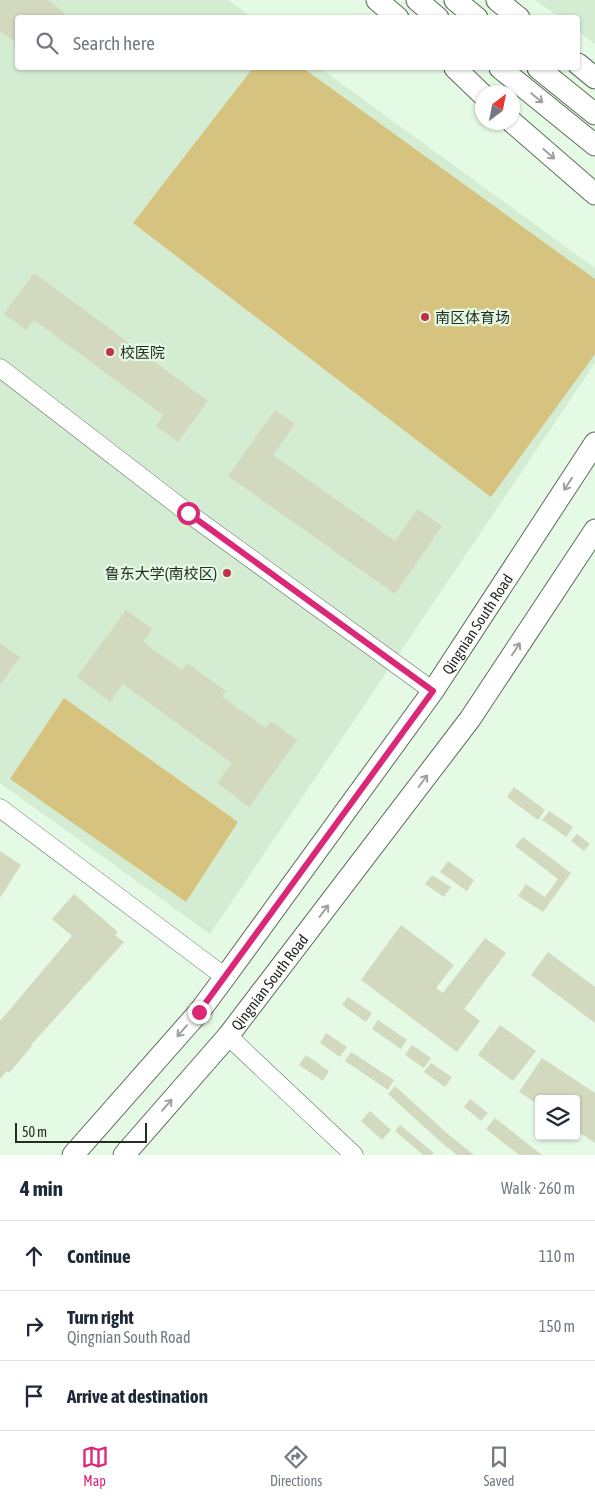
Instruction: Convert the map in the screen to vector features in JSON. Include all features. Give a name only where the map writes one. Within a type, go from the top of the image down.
[{"type":"main road","points":[[377,0],[394,15]]},
{"type":"main road","points":[[417,0],[434,15]]},
{"type":"main road","points":[[455,0],[472,15]]},
{"type":"main road","points":[[498,0],[516,15]]},
{"type":"main road","points":[[580,66],[595,78]]},
{"type":"main road","points":[[456,70],[475,88]]},
{"type":"main road","points":[[502,70],[595,145]]},
{"type":"main road","points":[[540,70],[595,114]]},
{"type":"main road","points":[[520,129],[595,194]]},
{"type":"main road","name":"Qingnian South Road","points":[[73,1155],[199,1012],[225,977],[433,691],[595,443]]},
{"type":"main road","name":"Qingnian South Road","points":[[124,1155],[228,1036],[470,719],[595,530]]},
{"type":"street","points":[[0,368],[188,513],[433,691]]},
{"type":"street","points":[[0,808],[225,977]]},
{"type":"street","points":[[228,1036],[354,1155]]},
{"type":"shaded area","name":"鲁东大学(南校区)","points":[[0,0],[228,0],[249,15],[15,15],[15,70],[323,70],[595,268],[595,363],[210,934],[0,783]]},
{"type":"shaded area","points":[[535,0],[595,0],[595,44],[580,33],[580,15],[556,15]]},
{"type":"shaded area","name":"南区体育场","points":[[251,70],[306,70],[595,279],[595,354],[491,497],[133,223]]},
{"type":"shaded area","points":[[64,698],[238,822],[186,902],[10,779]]},
{"type":"building","points":[[0,0],[48,0],[65,13],[64,15],[15,15],[15,42],[0,31]]},
{"type":"building","name":"校医院","points":[[34,273],[208,401],[178,442],[156,426],[163,415],[34,320],[26,330],[4,314]]},
{"type":"building","points":[[275,410],[295,424],[273,455],[395,541],[418,509],[442,526],[395,594],[228,476]]},
{"type":"building","points":[[126,610],[152,629],[143,642],[182,670],[187,663],[226,691],[222,697],[266,728],[271,721],[297,740],[249,807],[217,783],[232,763],[123,684],[110,702],[77,677]]},
{"type":"building","points":[[0,643],[20,657],[0,685]]},
{"type":"building","points":[[514,787],[545,810],[538,820],[507,797]]},
{"type":"building","points":[[549,811],[573,827],[566,837],[542,820]]},
{"type":"building","points":[[577,834],[590,844],[584,851],[571,841]]},
{"type":"building","points":[[523,837],[571,873],[543,912],[518,896],[526,884],[545,897],[558,879],[515,846]]},
{"type":"building","points":[[0,851],[21,865],[0,898]]},
{"type":"building","points":[[448,861],[474,880],[467,891],[440,872]]},
{"type":"building","points":[[432,875],[451,887],[444,897],[425,884]]},
{"type":"building","points":[[74,894],[118,932],[115,935],[124,942],[31,1045],[9,1073],[7,1071],[0,1079],[0,1021],[72,936],[52,919]]},
{"type":"building","points":[[401,925],[454,965],[436,988],[443,993],[485,938],[506,953],[464,1009],[480,1021],[457,1052],[361,980]]},
{"type":"building","points":[[548,952],[595,987],[595,1023],[531,975]]},
{"type":"building","points":[[348,997],[372,1013],[366,1022],[342,1005]]},
{"type":"building","points":[[378,1020],[407,1040],[401,1049],[372,1029]]},
{"type":"building","points":[[500,1025],[536,1051],[513,1081],[478,1055]]},
{"type":"building","points":[[326,1033],[347,1047],[340,1057],[320,1043]]},
{"type":"building","points":[[412,1045],[431,1058],[424,1068],[405,1055]]},
{"type":"building","points":[[351,1052],[394,1080],[388,1090],[345,1061]]},
{"type":"building","points":[[306,1055],[329,1071],[323,1081],[299,1065]]},
{"type":"building","points":[[542,1058],[595,1093],[595,1143],[580,1133],[580,1095],[535,1095],[535,1102],[519,1092]]},
{"type":"building","points":[[431,1063],[452,1077],[445,1087],[424,1072]]},
{"type":"building","points":[[395,1086],[474,1155],[457,1155],[442,1143],[388,1094]]},
{"type":"building","points":[[470,1099],[488,1113],[481,1121],[464,1107]]},
{"type":"building","points":[[370,1111],[391,1130],[382,1140],[361,1121]]},
{"type":"building","points":[[495,1118],[542,1155],[519,1155],[486,1129]]},
{"type":"building","points":[[400,1125],[434,1153],[432,1155],[423,1155],[395,1131]]},
{"type":"place","name":"南区体育场","points":[[425,317]]},
{"type":"place","name":"校医院","points":[[110,352]]},
{"type":"place","name":"鲁东大学(南校区)","points":[[227,573]]},
{"type":"route","points":[[188,513],[433,691],[199,1012]]}]
